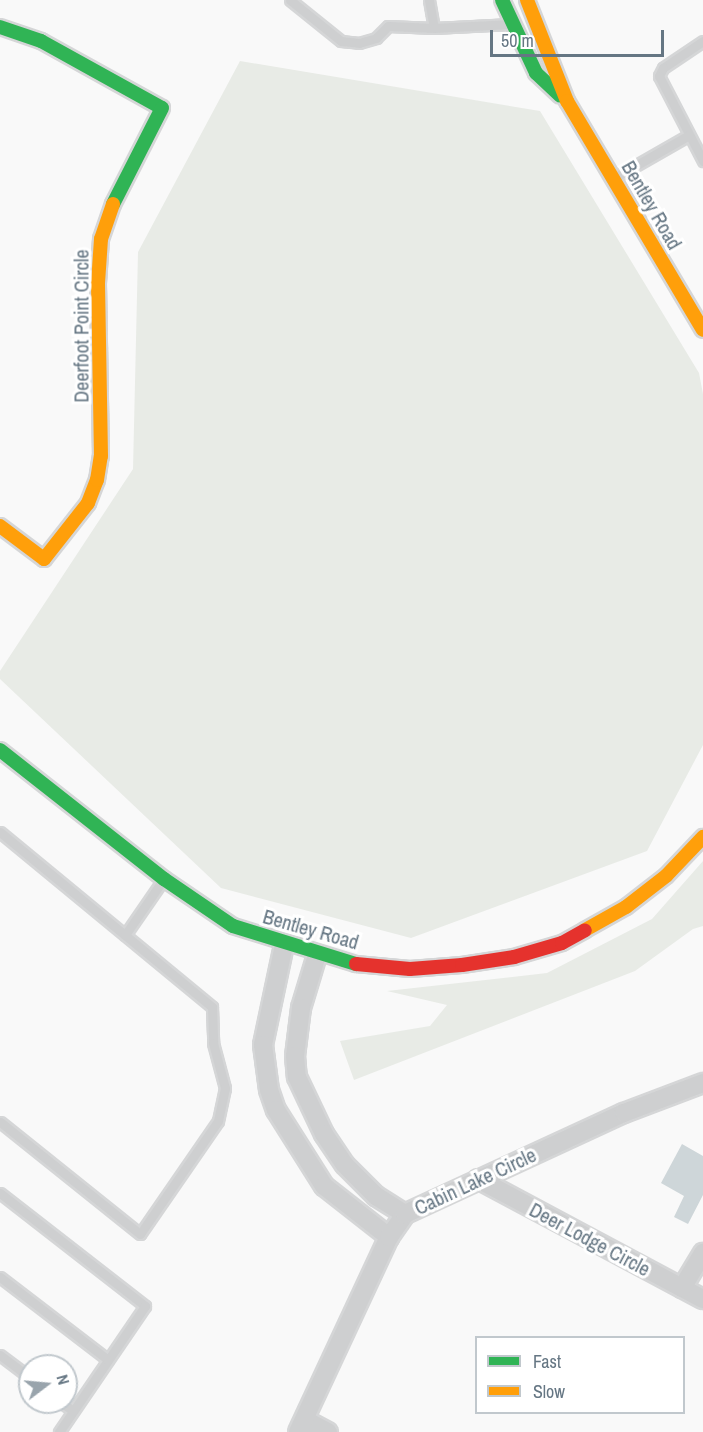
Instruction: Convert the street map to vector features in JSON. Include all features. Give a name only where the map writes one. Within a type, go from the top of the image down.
[{"type":"street","name":"Bentley Road","points":[[502,0],[511,24],[536,73],[567,101]]},
{"type":"street","name":"Bentley Road","points":[[527,0],[567,101],[703,330]]},
{"type":"street","name":"Deerfoot Point Circle","points":[[0,27],[41,41],[162,108],[108,214],[101,239],[98,282],[100,456],[97,480],[88,503],[44,559],[0,526]]},
{"type":"street","name":"Bentley Road","points":[[0,750],[164,879],[232,926],[343,963],[410,969],[514,957],[562,943],[626,907],[666,876],[703,837]]},
{"type":"street","points":[[284,945],[263,1045],[269,1090],[276,1110],[324,1186],[389,1237]]},
{"type":"street","points":[[318,955],[301,1008],[295,1056],[297,1077],[324,1134],[345,1165],[368,1190],[405,1214]]},
{"type":"street","name":"Cabin Lake Circle","points":[[302,1426],[389,1237],[405,1214],[477,1179],[634,1109],[703,1083]]},
{"type":"street","name":"Deer Lodge Circle","points":[[477,1179],[703,1299]]},
{"type":"street","points":[[682,1288],[703,1253]]},
{"type":"street","points":[[302,1426],[328,1432]]},
{"type":"lane","points":[[290,0],[341,41],[359,43],[376,38],[388,26],[434,28],[511,24]]},
{"type":"lane","points":[[429,0],[434,28]]},
{"type":"lane","points":[[703,42],[663,68],[659,76],[703,160]]},
{"type":"lane","points":[[614,178],[689,135]]},
{"type":"lane","points":[[0,832],[212,1007],[213,1042],[225,1088],[218,1121],[140,1234],[0,1122]]},
{"type":"lane","points":[[125,935],[164,879]]},
{"type":"lane","points":[[0,1193],[145,1306],[78,1405]]},
{"type":"lane","points":[[0,1277],[108,1360]]},
{"type":"lane","points":[[0,1355],[18,1369]]},
{"type":"lane","points":[[59,1432],[72,1414]]},
{"type":"shaded area","points":[[240,61],[540,111],[699,373],[703,394],[703,745],[647,851],[411,938],[221,888],[0,679],[0,671],[133,469],[138,252]]},
{"type":"shaded area","points":[[703,861],[703,926],[693,929],[635,971],[354,1080],[340,1041],[430,1026],[447,1005],[387,991],[547,973],[652,919]]},
{"type":"shaded area","points":[[682,1144],[703,1156],[703,1195],[688,1224],[674,1217],[684,1196],[661,1183]]},
{"type":"traffic: fast","points":[[502,0],[536,73],[560,95]]},
{"type":"traffic: fast","points":[[0,27],[41,41],[162,108],[113,204]]},
{"type":"traffic: fast","points":[[0,750],[164,879],[233,926],[356,964]]},
{"type":"traffic: slow","points":[[527,0],[567,101],[703,330]]},
{"type":"traffic: slow","points":[[0,526],[44,559],[88,503],[97,480],[101,456],[98,283],[101,239],[113,204]]},
{"type":"traffic: slow","points":[[585,930],[626,907],[666,876],[703,837]]},
{"type":"traffic: jam","points":[[356,964],[410,969],[462,965],[514,957],[562,943],[585,930]]}]
